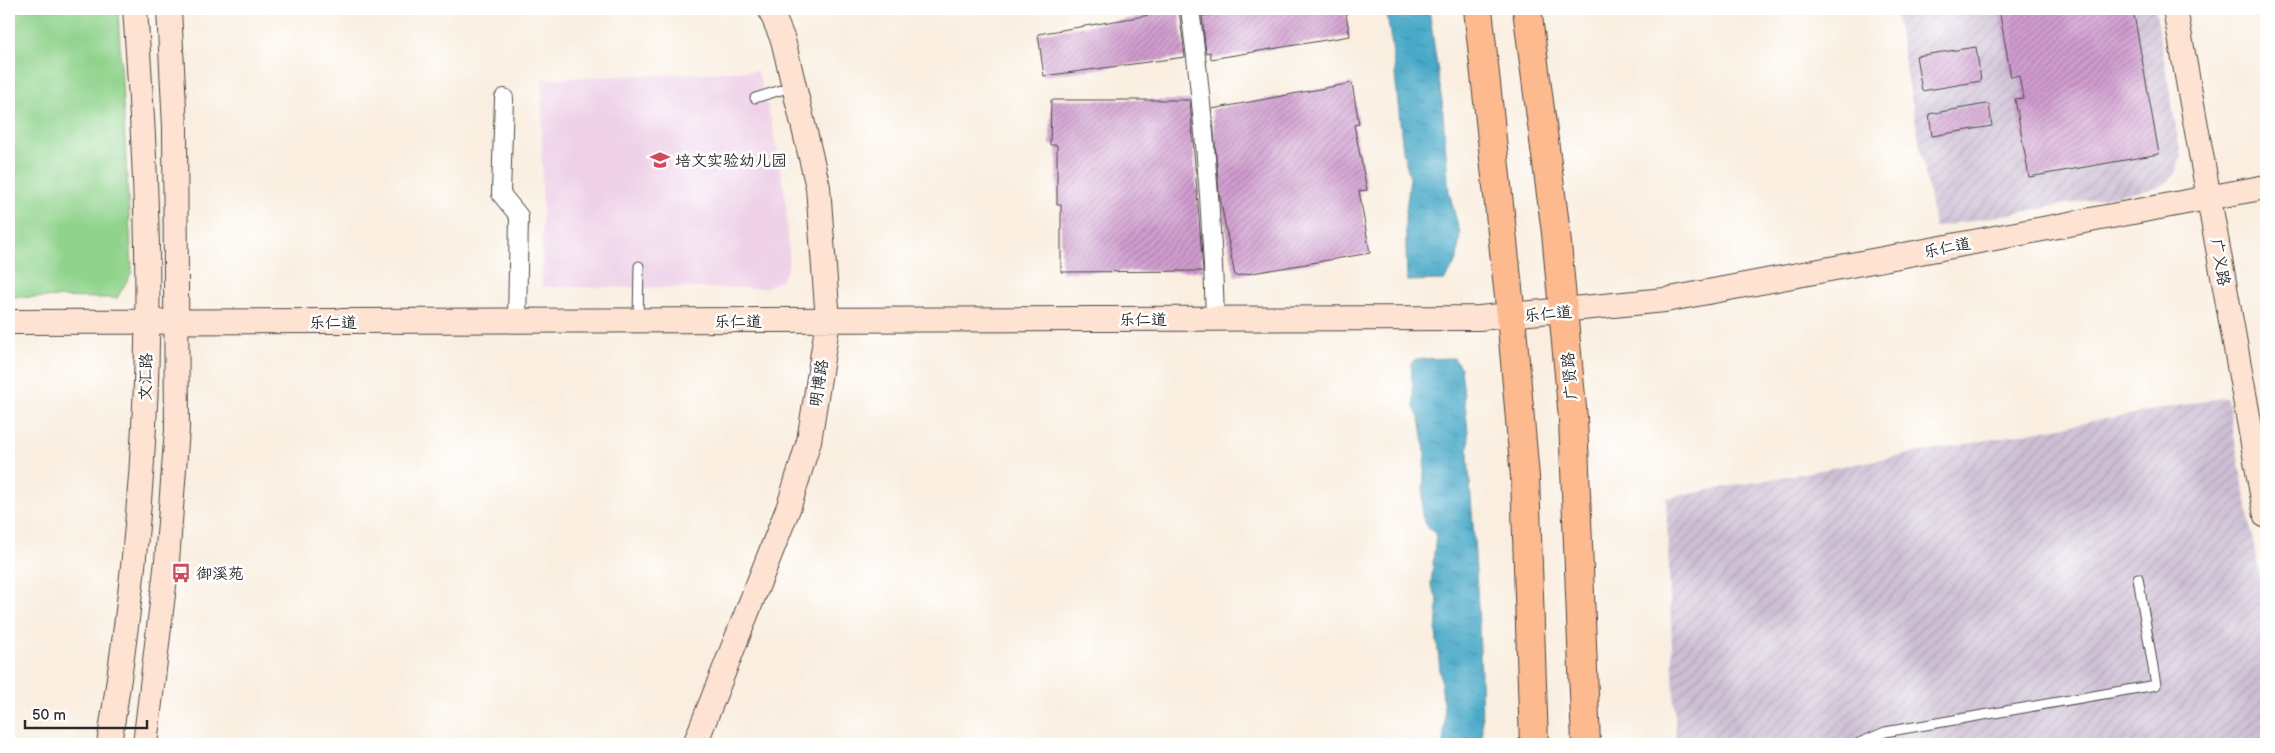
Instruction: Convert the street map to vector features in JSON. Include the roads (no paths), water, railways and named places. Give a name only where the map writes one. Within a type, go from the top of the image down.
[{"type":"main road","points":[[1478,9],[1511,316],[1525,477],[1534,744]]},
{"type":"main road","name":"广贤路","points":[[1528,9],[1564,312],[1573,419],[1586,744]]},
{"type":"street","name":"文汇路","points":[[109,744],[117,697],[137,521],[144,424],[146,322],[144,174],[135,9]]},
{"type":"street","name":"文汇路","points":[[145,744],[167,561],[177,429],[178,322],[175,127],[169,9]]},
{"type":"street","name":"明博路","points":[[695,744],[789,506],[809,441],[828,321],[818,187],[783,40],[770,9]]},
{"type":"street","points":[[1190,9],[1207,153],[1212,219],[1215,319]]},
{"type":"street","name":"广义路","points":[[2175,9],[2266,516]]},
{"type":"street","points":[[504,98],[501,194],[519,216],[517,322]]},
{"type":"street","name":"乐仁道","points":[[9,322],[638,322],[1511,316],[1665,300],[2266,187]]},
{"type":"lane","points":[[755,98],[794,86]]},
{"type":"lane","points":[[638,322],[639,266]]},
{"type":"lane","points":[[1858,744],[1885,732],[2156,684],[2138,578]]},
{"type":"water","points":[[1386,9],[1429,9],[1442,101],[1449,192],[1460,233],[1457,260],[1445,280],[1407,281],[1405,218],[1410,178],[1403,151],[1392,46]]},
{"type":"water","points":[[1454,358],[1461,368],[1469,440],[1468,455],[1476,563],[1482,744],[1443,744],[1445,721],[1436,632],[1438,602],[1431,584],[1436,533],[1428,528],[1422,516],[1425,452],[1421,423],[1414,407],[1411,364],[1415,359]]},
{"type":"place","name":"培文实验幼儿园","points":[[660,160]]},
{"type":"place","name":"御溪苑","points":[[181,573]]}]
